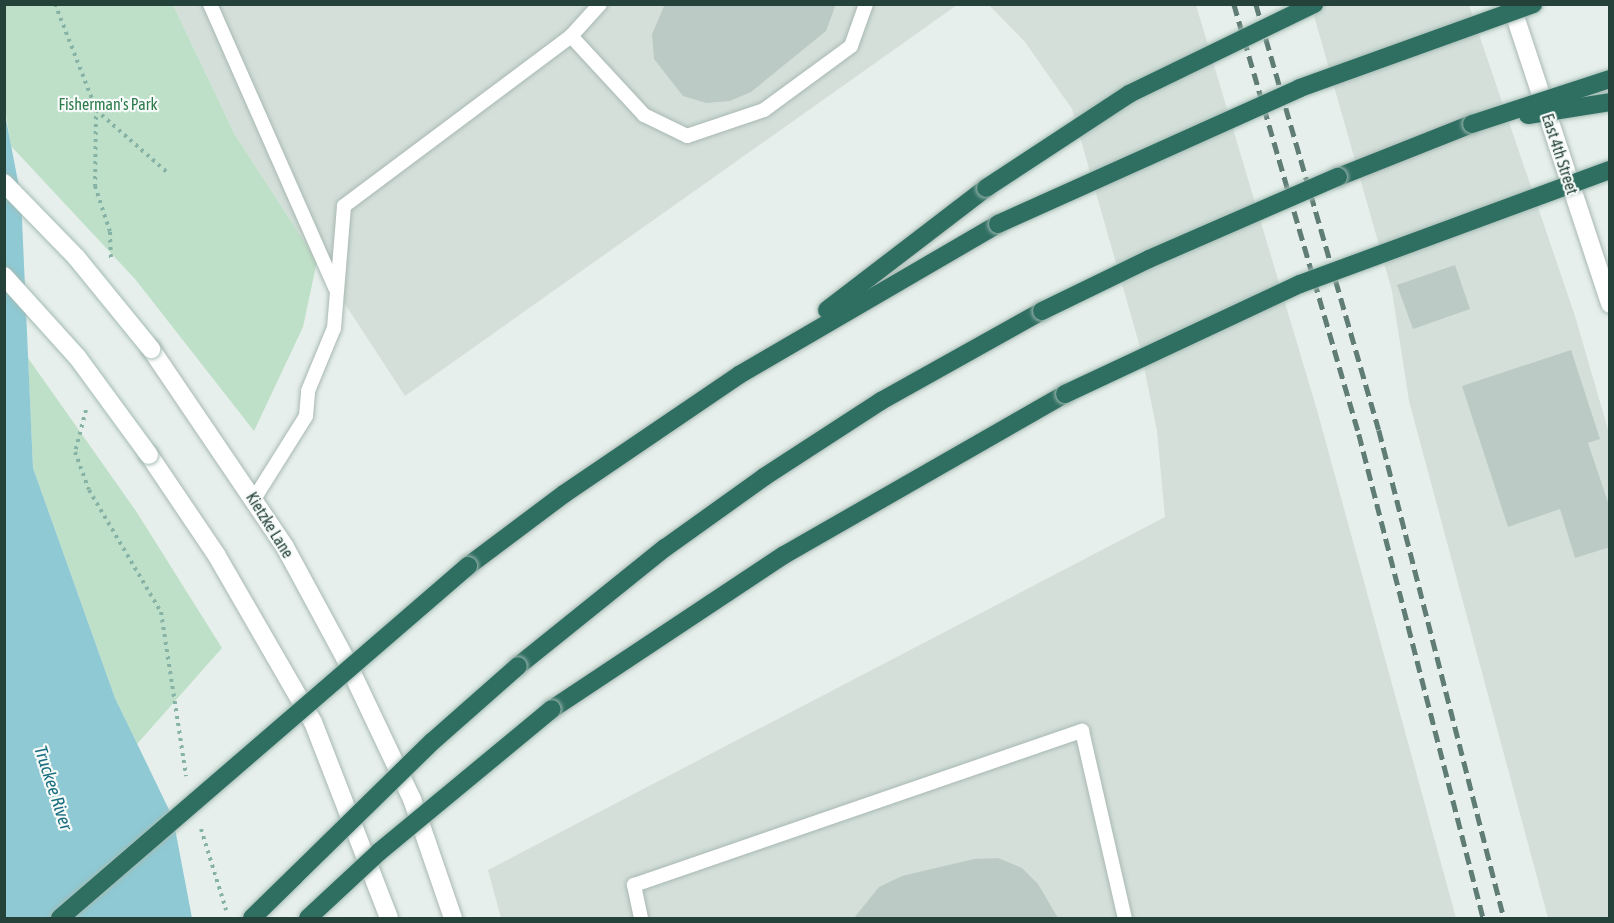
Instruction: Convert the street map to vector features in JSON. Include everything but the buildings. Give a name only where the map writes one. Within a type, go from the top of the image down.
[{"type":"highway","points":[[60,918],[468,567],[564,494],[739,375],[986,188],[1129,94],[1314,4]]},
{"type":"highway","points":[[739,375],[998,224],[1300,88],[1533,4]]},
{"type":"highway","points":[[252,918],[434,741],[518,666],[665,548],[764,477],[881,401],[1042,311],[1258,210],[1472,124],[1610,79]]},
{"type":"highway","points":[[1472,124],[1610,102]]},
{"type":"highway","points":[[308,918],[379,852],[552,709],[784,555],[1065,394],[1300,284],[1610,170]]},
{"type":"main road","name":"East 4th Street","points":[[1511,4],[1610,304]]},
{"type":"main road","name":"Kietzke Lane","points":[[4,183],[76,257],[151,350],[254,500],[313,598],[382,735],[411,799],[453,918]]},
{"type":"main road","points":[[4,276],[78,358],[149,455],[217,556],[313,722],[389,918]]},
{"type":"lane","points":[[210,4],[337,291]]},
{"type":"lane","points":[[254,500],[306,416],[308,391],[334,328],[344,206],[571,36],[600,4]]},
{"type":"lane","points":[[571,36],[644,115],[687,136],[772,104],[851,46],[866,4]]},
{"type":"lane","points":[[641,918],[634,885],[1082,732],[1125,918]]},
{"type":"path","points":[[55,4],[96,109],[95,186],[110,232],[111,264]]},
{"type":"path","points":[[96,109],[168,173]]},
{"type":"path","points":[[87,405],[75,452],[89,490],[161,612],[186,780]]},
{"type":"path","points":[[198,820],[228,918]]},
{"type":"shaded area","points":[[173,5],[957,5],[405,396],[235,135]]},
{"type":"shaded area","points":[[989,5],[1196,5],[1317,410],[1456,918],[501,918],[488,870],[1165,517],[1157,431],[1140,347],[1072,109],[1025,42]]},
{"type":"shaded area","points":[[1311,5],[1469,5],[1575,316],[1609,433],[1609,918],[1548,918],[1409,401],[1392,291]]},
{"type":"green space","name":"Fisherman's Park","points":[[4,5],[173,5],[235,135],[317,261],[303,327],[254,431],[135,279],[11,146],[5,109]]},
{"type":"green space","points":[[28,358],[136,511],[222,648],[137,744],[115,698],[33,468]]},
{"type":"water","name":"Truckee River","points":[[4,109],[21,197],[33,468],[115,698],[173,818],[192,918],[5,918]]},
{"type":"railway","points":[[1234,4],[1359,434],[1483,918]]},
{"type":"railway","points":[[1256,4],[1379,430],[1504,918]]}]
